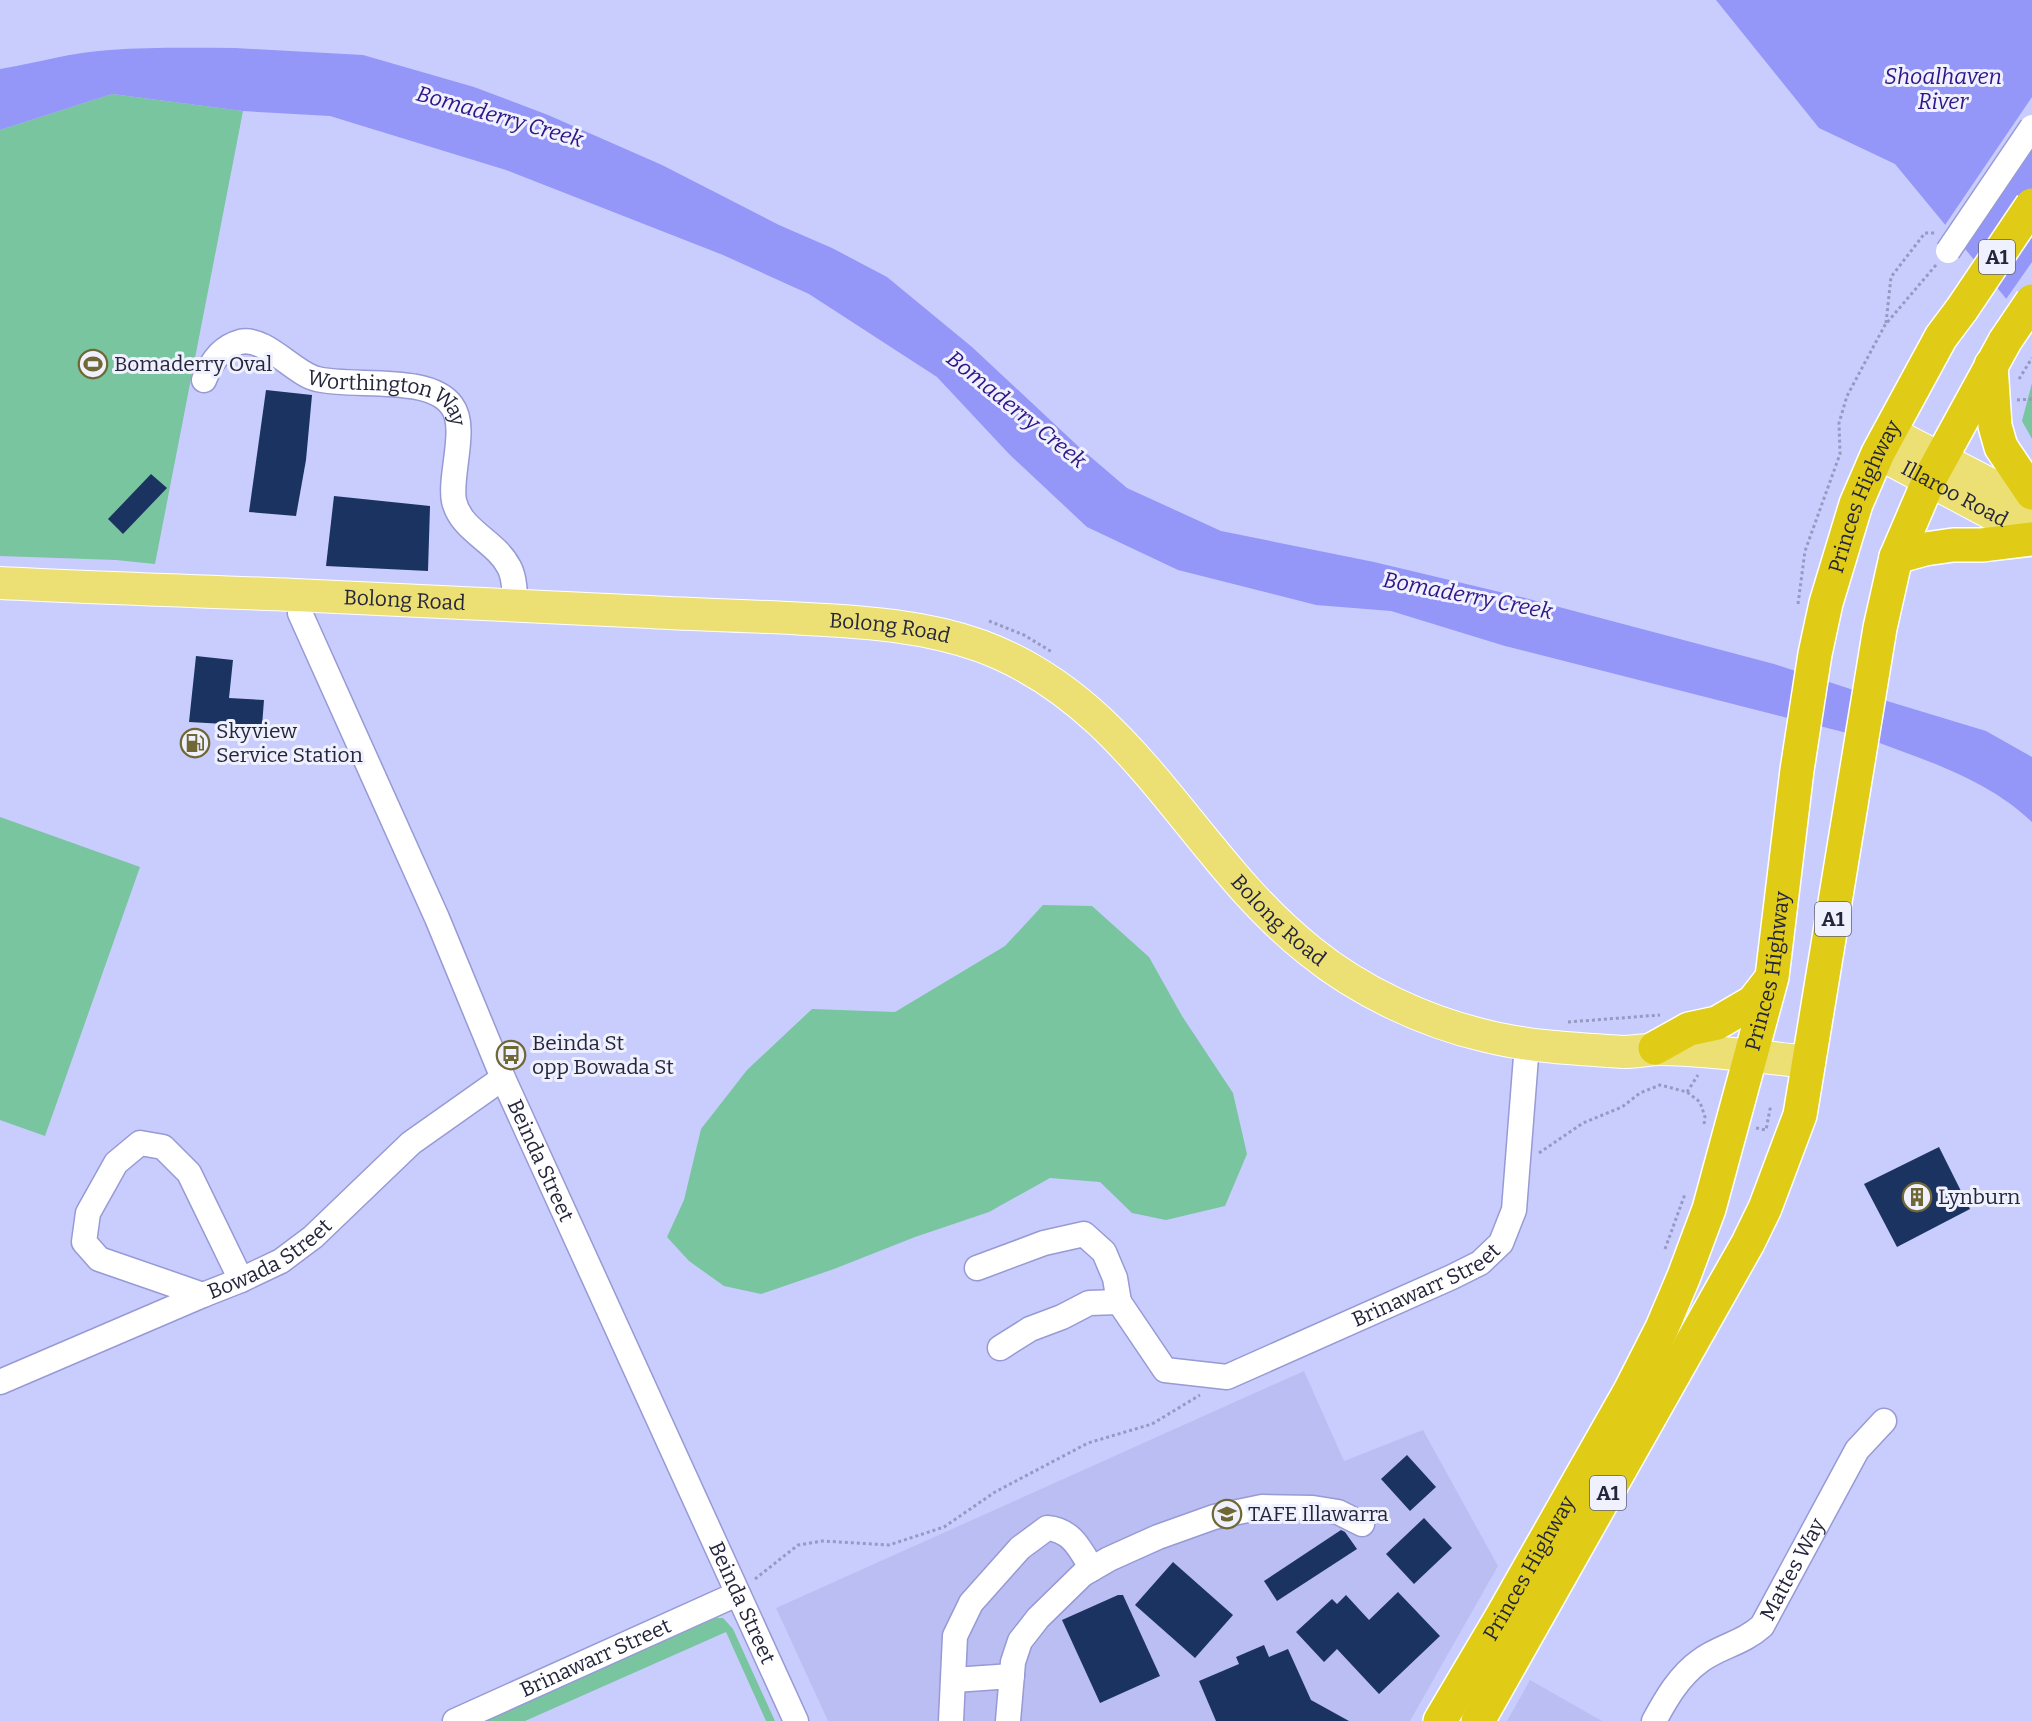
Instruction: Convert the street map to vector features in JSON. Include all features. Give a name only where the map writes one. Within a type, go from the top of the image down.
[{"type":"highway","name":"Princes Highway","points":[[1440,1721],[1630,1391],[1662,1328],[1684,1276],[1709,1209],[1714,1122],[1748,1065],[1772,977],[1797,770],[1815,654],[1826,603],[1853,513],[1883,443],[1941,338],[2032,205]]},
{"type":"highway","name":"Princes Highway","points":[[1478,1721],[1748,1243],[1765,1208],[1800,1115],[1880,628],[1896,558],[1935,469],[2005,361],[2032,301]]},
{"type":"highway","points":[[2005,361],[1995,426],[2001,447],[2032,493]]},
{"type":"highway","points":[[1896,558],[1934,547],[1982,545],[2032,537]]},
{"type":"highway","points":[[1643,1050],[1689,1029],[1716,1023],[1753,1002],[1772,977]]},
{"type":"main road","name":"Illaroo Road","points":[[1883,443],[1935,469],[2032,506]]},
{"type":"main road","name":"Illaroo Road","points":[[1935,469],[2032,537]]},
{"type":"main road","name":"Bolong Road","points":[[0,583],[862,622],[932,631],[981,646],[1001,655],[1038,673],[1081,703],[1118,737],[1241,884],[1284,929],[1311,953],[1358,984],[1391,1002],[1446,1024],[1485,1036],[1527,1044],[1643,1050],[1808,1072]]},
{"type":"street","points":[[1946,245],[2032,127]]},
{"type":"street","name":"Worthington Way","points":[[204,380],[210,365],[221,351],[242,342],[259,344],[314,379],[343,384],[394,384],[434,390],[453,406],[457,422],[458,447],[454,501],[464,521],[497,552],[509,567],[515,591],[515,607]]},
{"type":"street","name":"Beinda Street","points":[[299,595],[300,613],[437,918],[503,1078],[796,1721]]},
{"type":"street","name":"Brinawarr Street","points":[[1227,1377],[1452,1277],[1480,1263],[1501,1243],[1514,1210],[1527,1044]]},
{"type":"street","name":"Bowada Street","points":[[0,1382],[281,1261],[314,1237],[411,1143],[503,1078]]},
{"type":"street","points":[[202,1295],[99,1259],[84,1242],[88,1213],[93,1203],[116,1163],[140,1143],[163,1147],[189,1173],[241,1280]]},
{"type":"street","points":[[977,1268],[1044,1243],[1084,1234],[1104,1252],[1115,1278],[1119,1302],[1165,1370],[1227,1377]]},
{"type":"street","points":[[1000,1348],[1030,1329],[1062,1317],[1089,1303],[1119,1302]]},
{"type":"street","name":"Mattes Way","points":[[1654,1721],[1672,1689],[1684,1675],[1700,1661],[1749,1637],[1762,1626],[1857,1450],[1884,1421]]},
{"type":"street","points":[[1008,1721],[1014,1662],[1020,1641],[1038,1618],[1083,1574],[1109,1559],[1158,1537],[1202,1521],[1263,1507],[1313,1508],[1338,1512],[1362,1524]]},
{"type":"street","points":[[951,1721],[955,1636],[971,1603],[1020,1548],[1047,1528],[1060,1529],[1075,1543],[1092,1569]]},
{"type":"street","name":"Brinawarr Street","points":[[455,1721],[737,1594]]},
{"type":"street","points":[[954,1680],[1012,1676]]},
{"type":"path","points":[[1797,607],[1805,551],[1839,454],[1839,423],[1847,396],[1885,325],[1946,245],[1935,233],[1925,233],[1892,277],[1885,325]]},
{"type":"path","points":[[2005,361],[2032,358]]},
{"type":"path","points":[[2012,400],[2032,399]]},
{"type":"path","points":[[988,621],[1024,634],[1054,653]]},
{"type":"path","points":[[1564,1022],[1662,1015]]},
{"type":"path","points":[[1518,1160],[1546,1150],[1583,1123],[1622,1107],[1640,1093],[1660,1085],[1687,1092],[1700,1102],[1714,1122],[1766,1130],[1770,1109],[1800,1115]]},
{"type":"path","points":[[1664,1252],[1688,1185]]},
{"type":"path","points":[[737,1594],[798,1545],[823,1541],[890,1545],[944,1527],[995,1492],[1088,1443],[1152,1424],[1227,1377]]},
{"type":"shaded area","name":"TAFE Illawarra","points":[[1304,1371],[1344,1461],[1423,1430],[1498,1566],[1410,1721],[828,1721],[776,1608]]},
{"type":"shaded area","points":[[1530,1680],[1602,1721],[1507,1721]]},
{"type":"green space","points":[[112,94],[243,111],[155,564],[116,560],[0,556],[0,130]]},
{"type":"green space","points":[[2032,383],[2032,439],[2022,421]]},
{"type":"green space","points":[[0,817],[140,867],[45,1136],[0,1120]]},
{"type":"green space","points":[[1043,905],[1092,906],[1149,957],[1182,1016],[1233,1093],[1247,1154],[1225,1206],[1166,1220],[1132,1213],[1100,1182],[1050,1178],[989,1212],[761,1294],[724,1286],[689,1261],[667,1237],[684,1200],[701,1129],[747,1070],[812,1009],[895,1012],[1005,946]]},
{"type":"green space","points":[[716,1618],[723,1618],[733,1629],[775,1721],[766,1721],[726,1632],[525,1721],[482,1721]]},
{"type":"water","name":"Shoalhaven River","points":[[1716,0],[2032,0],[2032,330],[1895,164],[1819,128]]},
{"type":"water","name":"Bomaderry Creek","points":[[235,48],[363,55],[474,87],[548,115],[662,165],[779,225],[832,248],[887,277],[972,347],[1079,447],[1127,488],[1221,531],[1374,562],[1525,598],[1774,664],[1986,731],[2032,757],[2032,822],[1994,793],[1974,782],[1930,762],[1863,737],[1505,646],[1391,611],[1316,605],[1178,570],[1087,527],[1010,455],[937,377],[809,294],[723,255],[506,170],[330,116],[243,111],[112,94],[0,130],[0,69],[96,51]]},
{"type":"pier","points":[[2032,97],[2032,143],[1960,249],[1943,228]]},
{"type":"pier","points":[[2032,262],[2032,333],[2004,302]]},
{"type":"building","points":[[266,390],[312,395],[306,460],[296,516],[249,512]]},
{"type":"building","points":[[151,474],[167,488],[123,534],[108,519]]},
{"type":"building","points":[[334,496],[430,506],[428,571],[326,566]]},
{"type":"building","points":[[196,656],[233,660],[229,698],[264,700],[262,726],[189,722]]},
{"type":"building","name":"Lynburn","points":[[1939,1147],[1970,1209],[1897,1247],[1864,1184]]},
{"type":"building","points":[[1407,1455],[1436,1487],[1410,1511],[1381,1479]]},
{"type":"building","points":[[1424,1518],[1452,1548],[1414,1584],[1386,1554]]},
{"type":"building","points":[[1341,1530],[1357,1549],[1277,1601],[1264,1581]]},
{"type":"building","points":[[1173,1562],[1233,1615],[1195,1658],[1135,1605]]},
{"type":"building","points":[[1398,1592],[1440,1636],[1379,1694],[1337,1649],[1324,1662],[1296,1632],[1332,1599],[1337,1604],[1346,1595],[1369,1620]]},
{"type":"building","points":[[1118,1595],[1123,1595],[1160,1676],[1100,1703],[1062,1620]]},
{"type":"building","points":[[1264,1645],[1269,1657],[1288,1649],[1311,1700],[1349,1721],[1216,1721],[1199,1681],[1239,1664],[1236,1657]]},
{"type":"place","name":"Bomaderry Oval","points":[[93,364]]},
{"type":"place","name":"Skyview Service Station","points":[[195,743]]},
{"type":"place","name":"Beinda St opp Bowada St","points":[[511,1055]]},
{"type":"place","name":"Lynburn","points":[[1917,1197]]},
{"type":"place","name":"TAFE Illawarra","points":[[1227,1514]]}]
